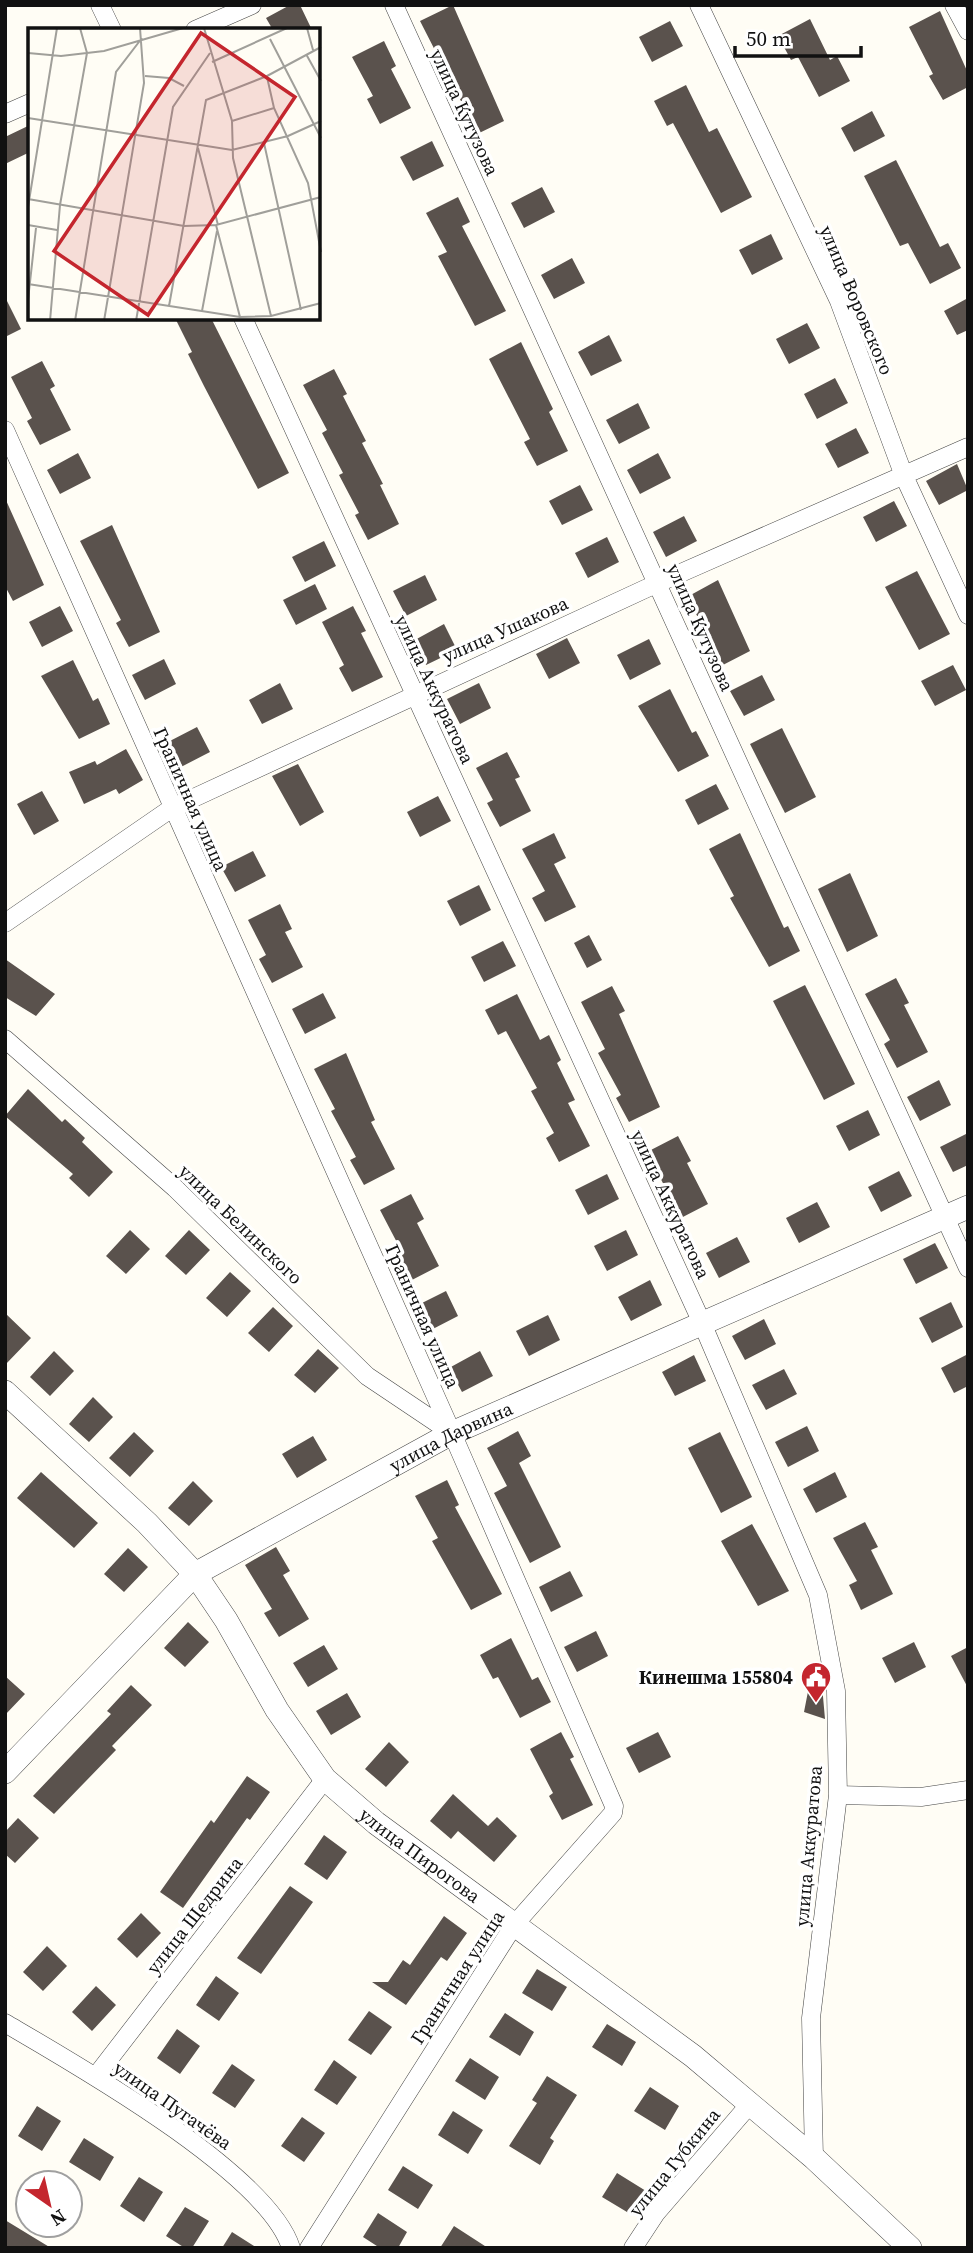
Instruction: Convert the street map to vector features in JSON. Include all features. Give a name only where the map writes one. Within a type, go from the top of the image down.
[{"type":"street","points":[[100,5],[111,28]]},
{"type":"street","points":[[200,28],[252,5]]},
{"type":"street","name":"улица Кутузова","points":[[394,5],[968,1268]]},
{"type":"street","name":"улица Воровского","points":[[699,5],[838,301],[904,476],[968,615]]},
{"type":"street","points":[[954,5],[968,31]]},
{"type":"street","points":[[5,114],[28,104]]},
{"type":"street","name":"улица Аккуратова","points":[[244,320],[702,1322],[818,1595],[836,1690],[838,1795],[811,2018],[814,2158]]},
{"type":"street","name":"Граничная улица","points":[[5,430],[452,1433],[614,1806],[612,1813],[514,1925],[309,2248]]},
{"type":"street","name":"улица Ушакова","points":[[5,923],[172,808],[658,583],[968,447]]},
{"type":"street","name":"улица Белинского","points":[[5,1039],[175,1188],[368,1376],[452,1433]]},
{"type":"street","name":"улица Дарвина","points":[[5,1772],[195,1574],[452,1433],[968,1207]]},
{"type":"street","name":"улица Пирогова","points":[[5,1392],[147,1523],[195,1574],[226,1620],[277,1710],[325,1779],[376,1823],[644,2018],[814,2158],[910,2248]]},
{"type":"street","name":"улица Щедрина","points":[[96,2076],[325,1779]]},
{"type":"street","points":[[838,1795],[921,1797],[968,1790]]},
{"type":"street","name":"улица Пугачёва","points":[[5,2024],[96,2076],[228,2169],[261,2201],[287,2235],[291,2248]]},
{"type":"street","name":"улица Губкина","points":[[633,2248],[656,2213],[750,2104]]},
{"type":"building","points":[[290,5],[300,5],[311,28],[272,28],[266,18]]},
{"type":"building","points":[[453,5],[504,121],[473,136],[460,112],[465,109],[420,21]]},
{"type":"building","points":[[940,11],[968,73],[968,87],[943,100],[929,76],[933,74],[909,27]]},
{"type":"building","points":[[810,19],[830,60],[837,56],[850,81],[819,97],[798,57],[791,60],[778,36]]},
{"type":"building","points":[[670,21],[683,46],[652,62],[639,37]]},
{"type":"building","points":[[384,41],[396,66],[391,69],[411,108],[380,124],[367,99],[373,96],[352,57]]},
{"type":"building","points":[[686,85],[709,132],[717,128],[752,197],[721,213],[673,123],[667,126],[654,101]]},
{"type":"building","points":[[872,111],[885,136],[854,152],[841,128]]},
{"type":"building","points":[[28,126],[28,153],[5,164],[5,137]]},
{"type":"building","points":[[432,141],[444,166],[413,181],[400,157]]},
{"type":"building","points":[[896,160],[940,247],[948,243],[961,268],[930,284],[908,243],[900,246],[864,176]]},
{"type":"building","points":[[542,187],[555,212],[524,228],[511,203]]},
{"type":"building","points":[[458,197],[470,222],[462,226],[506,311],[475,326],[438,256],[447,252],[426,213]]},
{"type":"building","points":[[771,234],[783,259],[752,275],[739,250]]},
{"type":"building","points":[[572,258],[585,283],[554,299],[541,275]]},
{"type":"building","points":[[5,297],[21,329],[5,337]]},
{"type":"building","points":[[968,298],[968,330],[957,335],[944,311]]},
{"type":"building","points":[[176,320],[212,320],[289,473],[258,489],[188,354],[192,352]]},
{"type":"building","points":[[807,323],[820,348],[789,364],[776,339]]},
{"type":"building","points":[[609,335],[622,361],[591,376],[578,352]]},
{"type":"building","points":[[521,342],[553,409],[549,412],[568,451],[537,466],[524,442],[530,439],[489,359]]},
{"type":"building","points":[[42,361],[55,386],[50,389],[71,430],[40,445],[27,421],[32,418],[11,377]]},
{"type":"building","points":[[334,369],[347,394],[343,396],[366,441],[362,443],[399,524],[368,540],[355,515],[359,513],[339,475],[343,473],[322,433],[327,430],[303,385]]},
{"type":"building","points":[[835,378],[848,403],[817,419],[804,394]]},
{"type":"building","points":[[638,403],[650,428],[619,444],[606,420]]},
{"type":"building","points":[[856,428],[869,453],[838,468],[825,444]]},
{"type":"building","points":[[78,453],[91,478],[60,494],[47,470]]},
{"type":"building","points":[[658,453],[671,478],[640,494],[627,470]]},
{"type":"building","points":[[957,464],[968,490],[939,505],[926,481]]},
{"type":"building","points":[[580,485],[593,510],[562,525],[549,501]]},
{"type":"building","points":[[5,498],[44,585],[13,601],[5,586]]},
{"type":"building","points":[[894,501],[907,526],[876,542],[863,517]]},
{"type":"building","points":[[684,516],[697,541],[666,557],[653,532]]},
{"type":"building","points":[[112,525],[160,632],[129,647],[116,623],[121,620],[80,541]]},
{"type":"building","points":[[607,537],[619,562],[588,578],[575,553]]},
{"type":"building","points":[[324,541],[336,566],[305,582],[292,557]]},
{"type":"building","points":[[917,571],[950,634],[919,650],[885,587]]},
{"type":"building","points":[[425,575],[437,600],[406,616],[393,591]]},
{"type":"building","points":[[718,580],[750,651],[719,667],[706,643],[710,640],[687,597]]},
{"type":"building","points":[[315,584],[327,609],[296,625],[283,600]]},
{"type":"building","points":[[60,606],[73,631],[42,647],[29,622]]},
{"type":"building","points":[[353,606],[366,631],[361,633],[383,677],[352,692],[339,668],[344,665],[322,622]]},
{"type":"building","points":[[444,624],[457,650],[426,665],[413,641]]},
{"type":"building","points":[[567,638],[580,663],[549,679],[536,654]]},
{"type":"building","points":[[649,639],[661,664],[630,680],[617,655]]},
{"type":"building","points":[[164,659],[176,684],[145,700],[132,675]]},
{"type":"building","points":[[73,660],[93,701],[98,698],[110,724],[79,739],[41,676]]},
{"type":"building","points":[[953,665],[966,690],[935,706],[921,681]]},
{"type":"building","points":[[762,675],[775,700],[744,716],[730,691]]},
{"type":"building","points":[[280,683],[293,709],[262,724],[249,700]]},
{"type":"building","points":[[479,683],[491,708],[460,724],[447,699]]},
{"type":"building","points":[[670,689],[692,733],[696,731],[709,756],[678,772],[638,706]]},
{"type":"building","points":[[197,727],[210,752],[179,768],[166,743]]},
{"type":"building","points":[[782,728],[816,797],[785,813],[750,744]]},
{"type":"building","points":[[126,749],[143,780],[119,794],[116,789],[84,804],[69,772],[95,761],[97,765]]},
{"type":"building","points":[[507,752],[520,777],[515,779],[531,811],[500,827],[487,803],[493,800],[476,768]]},
{"type":"building","points":[[298,764],[324,812],[300,826],[272,776]]},
{"type":"building","points":[[716,784],[729,809],[698,825],[685,800]]},
{"type":"building","points":[[42,791],[59,821],[34,835],[17,804]]},
{"type":"building","points":[[438,796],[451,821],[420,837],[407,812]]},
{"type":"building","points":[[554,833],[566,858],[554,864],[576,907],[545,922],[532,898],[545,891],[522,849]]},
{"type":"building","points":[[740,833],[784,928],[788,926],[800,951],[769,967],[730,898],[734,896],[709,849]]},
{"type":"building","points":[[253,851],[266,876],[235,892],[221,867]]},
{"type":"building","points":[[850,873],[878,936],[847,952],[818,889]]},
{"type":"building","points":[[479,885],[491,910],[460,926],[447,901]]},
{"type":"building","points":[[280,904],[292,929],[285,932],[303,967],[272,983],[259,959],[266,955],[248,920]]},
{"type":"building","points":[[589,935],[602,960],[587,968],[574,943]]},
{"type":"building","points":[[503,941],[516,966],[484,982],[471,957]]},
{"type":"building","points":[[5,959],[55,994],[36,1016],[5,997]]},
{"type":"building","points":[[896,978],[909,1003],[904,1005],[928,1052],[897,1068],[884,1044],[890,1040],[865,994]]},
{"type":"building","points":[[805,985],[855,1084],[824,1100],[773,1001]]},
{"type":"building","points":[[612,986],[625,1011],[619,1014],[660,1107],[629,1122],[616,1098],[621,1095],[598,1053],[605,1049],[581,1002]]},
{"type":"building","points":[[323,993],[336,1018],[305,1034],[292,1009]]},
{"type":"building","points":[[517,994],[540,1040],[549,1035],[561,1060],[557,1063],[575,1100],[568,1103],[590,1146],[559,1162],[546,1138],[554,1133],[531,1091],[537,1088],[506,1031],[498,1035],[485,1010]]},
{"type":"building","points":[[346,1053],[375,1120],[371,1122],[395,1169],[364,1185],[350,1160],[356,1157],[331,1111],[335,1109],[314,1069]]},
{"type":"building","points":[[939,1080],[951,1105],[920,1121],[907,1097]]},
{"type":"building","points":[[28,1089],[62,1122],[65,1119],[85,1138],[82,1142],[113,1172],[89,1197],[69,1178],[73,1174],[5,1116]]},
{"type":"building","points":[[868,1110],[880,1135],[849,1151],[836,1126]]},
{"type":"building","points":[[968,1133],[968,1165],[953,1172],[940,1147]]},
{"type":"building","points":[[678,1136],[691,1161],[687,1163],[708,1204],[677,1220],[664,1195],[668,1193],[647,1152]]},
{"type":"building","points":[[899,1171],[912,1196],[881,1212],[868,1187]]},
{"type":"building","points":[[607,1174],[619,1199],[588,1215],[575,1190]]},
{"type":"building","points":[[411,1194],[424,1219],[417,1223],[439,1266],[408,1282],[395,1257],[403,1254],[380,1210]]},
{"type":"building","points":[[817,1202],[830,1227],[799,1243],[786,1218]]},
{"type":"building","points":[[130,1230],[150,1249],[126,1274],[106,1256]]},
{"type":"building","points":[[189,1230],[210,1250],[186,1275],[165,1256]]},
{"type":"building","points":[[626,1230],[638,1255],[607,1271],[594,1246]]},
{"type":"building","points":[[737,1237],[750,1262],[719,1278],[706,1253]]},
{"type":"building","points":[[935,1243],[948,1268],[916,1284],[903,1259]]},
{"type":"building","points":[[230,1272],[251,1291],[227,1317],[206,1298]]},
{"type":"building","points":[[650,1280],[662,1305],[631,1321],[618,1297]]},
{"type":"building","points":[[446,1291],[458,1316],[427,1332],[414,1307]]},
{"type":"building","points":[[951,1302],[963,1327],[932,1343],[919,1318]]},
{"type":"building","points":[[273,1307],[293,1326],[269,1352],[248,1333]]},
{"type":"building","points":[[5,1313],[31,1338],[5,1365]]},
{"type":"building","points":[[548,1315],[560,1340],[529,1356],[516,1331]]},
{"type":"building","points":[[764,1319],[776,1344],[745,1360],[732,1336]]},
{"type":"building","points":[[318,1349],[339,1368],[315,1393],[294,1375]]},
{"type":"building","points":[[54,1351],[74,1371],[50,1396],[30,1377]]},
{"type":"building","points":[[480,1351],[493,1376],[462,1392],[449,1368]]},
{"type":"building","points":[[968,1354],[968,1386],[954,1393],[941,1368]]},
{"type":"building","points":[[694,1355],[706,1381],[675,1396],[662,1372]]},
{"type":"building","points":[[784,1369],[797,1394],[766,1410],[752,1385]]},
{"type":"building","points":[[93,1397],[113,1417],[89,1442],[69,1424]]},
{"type":"building","points":[[807,1426],[819,1451],[788,1467],[775,1442]]},
{"type":"building","points":[[518,1431],[531,1456],[519,1463],[561,1547],[530,1563],[494,1493],[507,1486],[487,1448]]},
{"type":"building","points":[[134,1432],[154,1451],[130,1477],[109,1458]]},
{"type":"building","points":[[720,1432],[752,1497],[721,1513],[688,1448]]},
{"type":"building","points":[[313,1436],[327,1460],[297,1478],[282,1454]]},
{"type":"building","points":[[41,1472],[98,1523],[74,1548],[17,1498]]},
{"type":"building","points":[[835,1472],[847,1497],[816,1513],[803,1489]]},
{"type":"building","points":[[447,1480],[459,1505],[455,1507],[502,1594],[471,1610],[432,1541],[438,1538],[415,1496]]},
{"type":"building","points":[[193,1481],[213,1501],[189,1526],[168,1508]]},
{"type":"building","points":[[865,1522],[878,1547],[871,1550],[893,1594],[861,1610],[849,1585],[857,1581],[833,1538]]},
{"type":"building","points":[[752,1524],[789,1591],[758,1606],[721,1541]]},
{"type":"building","points":[[276,1547],[290,1571],[283,1575],[309,1619],[279,1637],[264,1613],[272,1609],[245,1565]]},
{"type":"building","points":[[128,1548],[148,1567],[124,1592],[104,1574]]},
{"type":"building","points":[[570,1571],[583,1596],[551,1612],[539,1587]]},
{"type":"building","points":[[188,1622],[209,1642],[185,1667],[164,1648]]},
{"type":"building","points":[[596,1631],[608,1656],[577,1672],[564,1647]]},
{"type":"building","points":[[511,1638],[532,1680],[538,1677],[551,1702],[520,1718],[498,1677],[493,1679],[480,1655]]},
{"type":"building","points":[[914,1642],[926,1667],[895,1683],[882,1658]]},
{"type":"building","points":[[324,1645],[338,1669],[308,1687],[293,1663]]},
{"type":"building","points":[[968,1647],[968,1688],[951,1656]]},
{"type":"building","points":[[812,1671],[821,1674],[825,1719],[804,1712]]},
{"type":"building","points":[[5,1676],[25,1694],[5,1715]]},
{"type":"building","points":[[131,1685],[152,1705],[112,1746],[116,1750],[54,1814],[33,1796],[111,1714],[107,1711]]},
{"type":"building","points":[[347,1693],[361,1717],[331,1735],[316,1711]]},
{"type":"building","points":[[561,1732],[574,1757],[570,1759],[593,1805],[562,1820],[549,1796],[553,1793],[530,1749]]},
{"type":"building","points":[[658,1732],[671,1757],[639,1773],[626,1748]]},
{"type":"building","points":[[389,1742],[409,1762],[386,1787],[365,1769]]},
{"type":"building","points":[[247,1776],[270,1792],[250,1820],[247,1818],[183,1908],[160,1892],[211,1820],[214,1823]]},
{"type":"building","points":[[453,1794],[488,1826],[497,1817],[517,1836],[494,1862],[458,1831],[451,1839],[430,1821]]},
{"type":"building","points":[[18,1818],[39,1838],[15,1863],[5,1854],[5,1832]]},
{"type":"building","points":[[324,1835],[347,1852],[327,1880],[304,1864]]},
{"type":"building","points":[[290,1886],[313,1902],[261,1974],[237,1958]]},
{"type":"building","points":[[141,1913],[161,1933],[137,1958],[117,1939]]},
{"type":"building","points":[[444,1916],[467,1933],[447,1961],[441,1957],[406,2005],[372,1982],[388,1982],[403,1960],[410,1965]]},
{"type":"building","points":[[47,1946],[67,1966],[43,1991],[23,1972]]},
{"type":"building","points":[[537,1969],[567,1987],[552,2011],[522,1993]]},
{"type":"building","points":[[216,1976],[239,1993],[219,2021],[196,2005]]},
{"type":"building","points":[[96,1986],[116,2005],[92,2031],[72,2012]]},
{"type":"building","points":[[369,2011],[392,2027],[371,2055],[348,2040]]},
{"type":"building","points":[[505,2013],[534,2032],[520,2056],[489,2037]]},
{"type":"building","points":[[607,2024],[636,2042],[622,2066],[592,2047]]},
{"type":"building","points":[[177,2029],[200,2046],[180,2074],[157,2058]]},
{"type":"building","points":[[470,2058],[499,2077],[485,2100],[455,2081]]},
{"type":"building","points":[[334,2060],[357,2077],[337,2105],[314,2090]]},
{"type":"building","points":[[232,2064],[255,2080],[235,2108],[212,2093]]},
{"type":"building","points":[[547,2076],[577,2095],[550,2138],[554,2141],[540,2165],[509,2146],[537,2103],[532,2100]]},
{"type":"building","points":[[650,2087],[679,2106],[665,2130],[634,2111]]},
{"type":"building","points":[[37,2106],[61,2121],[42,2151],[18,2136]]},
{"type":"building","points":[[453,2111],[483,2130],[468,2154],[438,2135]]},
{"type":"building","points":[[302,2117],[325,2133],[304,2162],[281,2146]]},
{"type":"building","points":[[84,2138],[114,2157],[100,2181],[69,2162]]},
{"type":"building","points":[[403,2166],[433,2185],[418,2209],[388,2190]]},
{"type":"building","points":[[617,2173],[646,2191],[632,2215],[602,2197]]},
{"type":"building","points":[[139,2177],[163,2192],[144,2222],[120,2206]]},
{"type":"building","points":[[185,2207],[209,2221],[192,2248],[185,2248],[166,2236]]},
{"type":"building","points":[[378,2213],[407,2232],[398,2248],[380,2248],[363,2237]]},
{"type":"building","points":[[5,2220],[14,2225],[14,2239],[36,2239],[51,2248],[5,2248]]},
{"type":"building","points":[[454,2226],[488,2248],[440,2248]]},
{"type":"building","points":[[232,2232],[257,2248],[222,2248]]},
{"type":"place","name":"Кинешма 155804","points":[[816,1704]]}]
